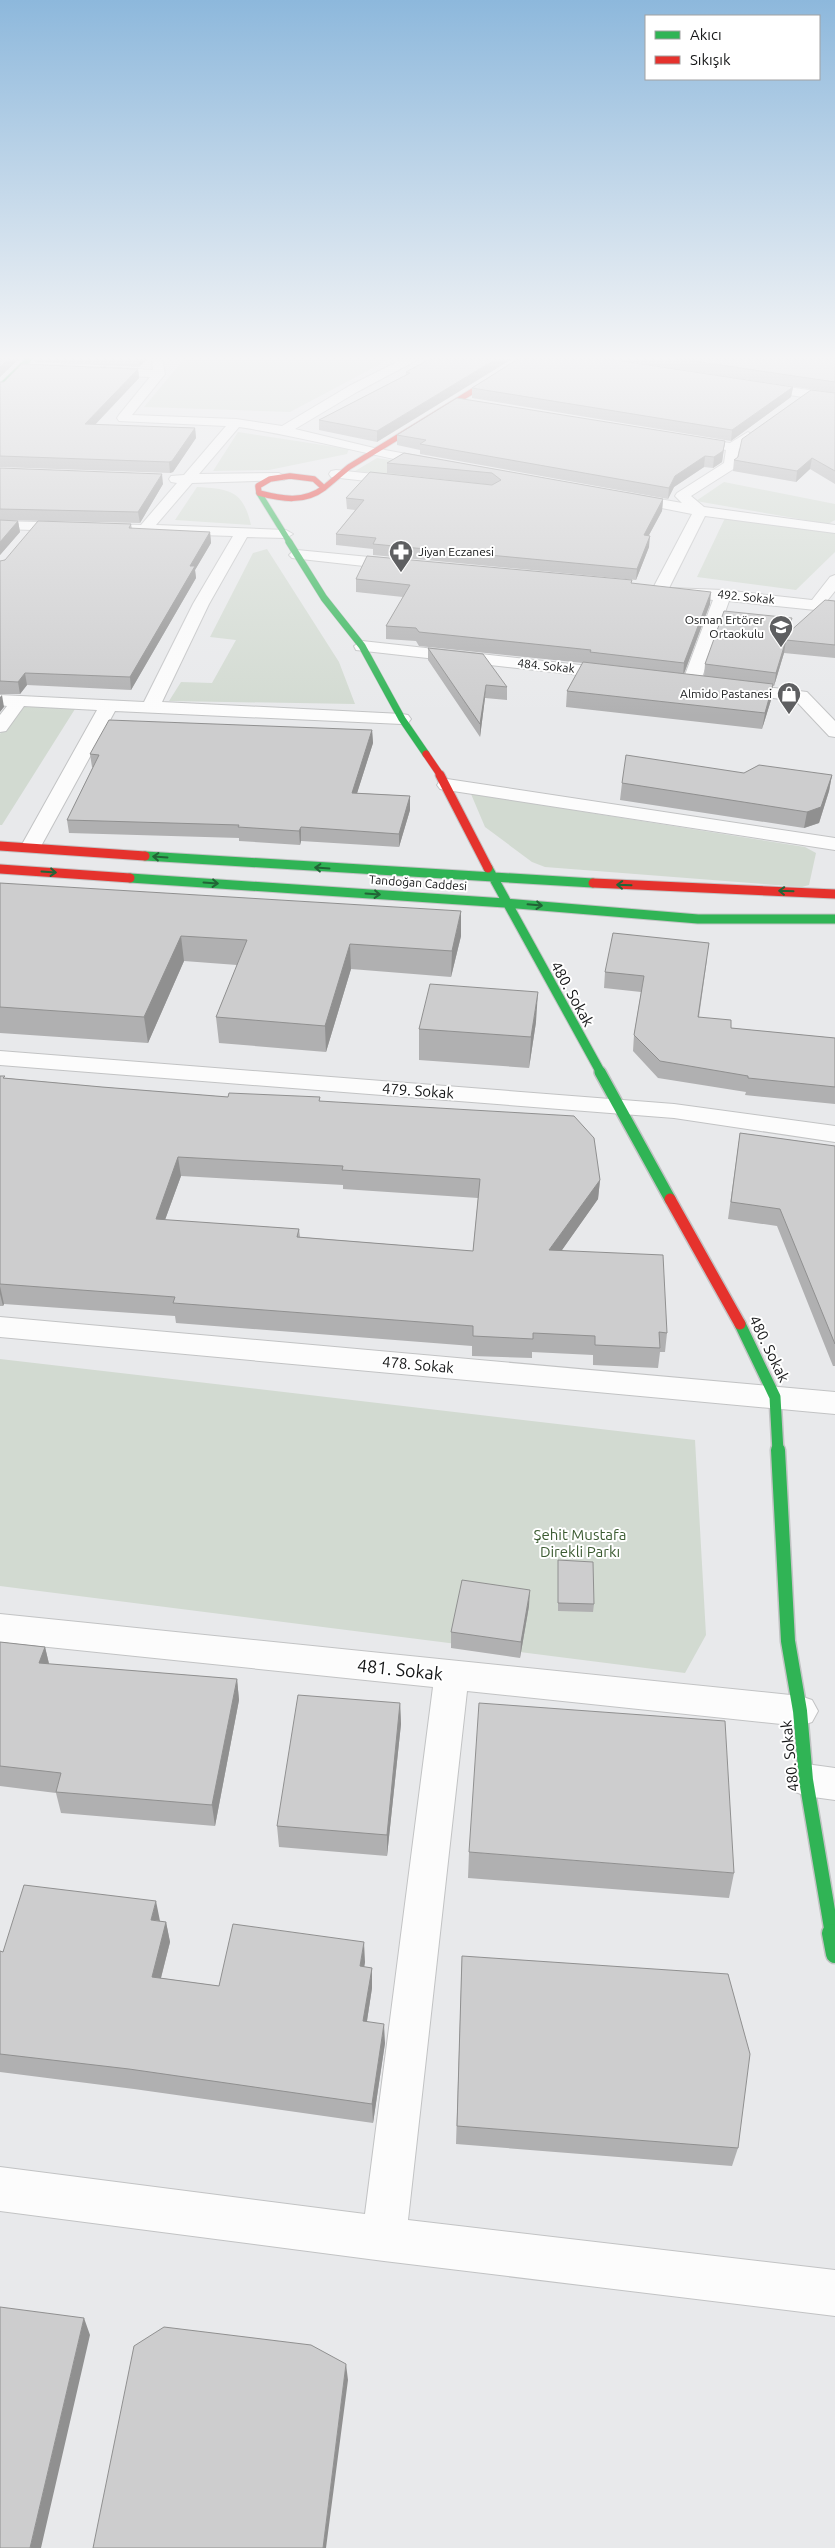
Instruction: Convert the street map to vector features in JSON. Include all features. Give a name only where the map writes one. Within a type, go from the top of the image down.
[{"type":"street","points":[[158,478],[241,478]]},
{"type":"street","points":[[259,494],[258,486],[262,482],[281,478]]},
{"type":"street","points":[[309,478],[319,481],[320,491]]},
{"type":"street","points":[[307,506],[332,478]]},
{"type":"street","points":[[375,478],[415,482]]},
{"type":"street","points":[[700,510],[682,496],[710,478]]},
{"type":"street","points":[[187,479],[286,499],[320,491]]},
{"type":"street","points":[[145,529],[187,479]]},
{"type":"street","name":"480. Sokak","points":[[259,494],[289,530],[298,555],[324,598],[362,646],[402,719],[447,785],[506,903],[616,1106],[748,1338],[775,1397],[788,1641],[800,1712],[821,1782],[835,1954]]},
{"type":"street","points":[[613,498],[835,529]]},
{"type":"street","points":[[660,590],[700,510]]},
{"type":"street","points":[[0,525],[242,533],[289,530]]},
{"type":"street","points":[[22,540],[34,527]]},
{"type":"street","points":[[150,708],[201,604],[242,533]]},
{"type":"street","points":[[298,555],[415,566]]},
{"type":"street","points":[[819,606],[819,601],[835,580]]},
{"type":"street","name":"492. Sokak","points":[[641,588],[723,594],[835,607]]},
{"type":"street","points":[[691,683],[723,594]]},
{"type":"street","name":"484. Sokak","points":[[362,646],[633,676]]},
{"type":"street","points":[[671,680],[801,696],[835,732]]},
{"type":"street","points":[[0,700],[402,719]]},
{"type":"street","points":[[0,727],[19,701]]},
{"type":"street","points":[[30,848],[109,705]]},
{"type":"street","points":[[447,785],[835,844]]},
{"type":"street","name":"Tandoğan Caddesi","points":[[0,846],[495,879],[835,894]]},
{"type":"street","name":"Tandoğan Caddesi","points":[[0,868],[506,903],[698,919],[835,919]]},
{"type":"street","name":"479. Sokak","points":[[0,1058],[674,1111],[835,1134]]},
{"type":"street","name":"478. Sokak","points":[[0,1327],[835,1403]]},
{"type":"street","name":"481. Sokak","points":[[0,1628],[800,1712]]},
{"type":"street","points":[[384,2239],[452,1675]]},
{"type":"street","points":[[0,2189],[384,2239],[835,2292]]},
{"type":"green space","points":[[417,478],[503,478],[560,487],[560,494]]},
{"type":"green space","points":[[724,482],[835,504],[835,520],[828,524],[696,501]]},
{"type":"green space","points":[[197,487],[219,489],[234,494],[244,505],[251,525],[175,520]]},
{"type":"green space","points":[[725,518],[835,533],[835,552],[796,590],[697,577]]},
{"type":"green space","points":[[267,549],[339,662],[355,704],[169,701],[181,682],[212,683],[236,640],[210,637],[253,553]]},
{"type":"green space","points":[[19,706],[75,709],[2,825],[0,825],[0,734]]},
{"type":"green space","points":[[471,794],[805,847],[816,853],[809,885],[802,887],[545,867],[532,862],[485,827]]},
{"type":"green space","name":"Şehit Mustafa Direkli Parkı","points":[[0,1359],[695,1440],[706,1635],[685,1673],[0,1586]]},
{"type":"building","points":[[0,478],[160,478],[138,512],[0,509]]},
{"type":"building","points":[[365,478],[425,478],[492,485],[501,480],[498,478],[544,478],[663,499],[644,535],[650,536],[637,569],[373,544],[376,538],[336,534],[364,500],[346,498]]},
{"type":"building","points":[[612,478],[674,478],[669,488]]},
{"type":"building","points":[[0,520],[18,521],[0,542]]},
{"type":"building","points":[[38,521],[131,524],[129,528],[210,532],[190,566],[195,566],[130,677],[25,673],[18,682],[0,681],[0,561],[5,560]]},
{"type":"building","points":[[367,556],[632,580],[631,583],[711,592],[684,663],[590,652],[591,650],[419,632],[416,628],[386,626],[410,585],[356,579]]},
{"type":"building","points":[[825,600],[835,601],[835,645],[786,640],[776,673],[705,664],[724,611],[792,618],[787,634]]},
{"type":"building","points":[[428,648],[483,654],[507,687],[486,685],[480,724]]},
{"type":"building","points":[[583,662],[773,684],[765,713],[567,691]]},
{"type":"building","points":[[109,720],[372,730],[352,793],[410,796],[399,834],[301,827],[299,831],[238,827],[239,825],[67,820],[99,755],[90,754]]},
{"type":"building","points":[[626,755],[744,773],[759,765],[832,775],[821,807],[807,812],[622,783]]},
{"type":"building","points":[[0,883],[461,911],[452,951],[350,944],[325,1026],[216,1017],[247,940],[181,936],[144,1017],[0,1007]]},
{"type":"building","points":[[613,933],[709,943],[698,1017],[731,1020],[731,1028],[835,1038],[835,1087],[748,1078],[748,1076],[660,1061],[634,1035],[644,976],[605,972]]},
{"type":"building","points":[[430,984],[538,992],[531,1037],[419,1029]]},
{"type":"building","points":[[0,1076],[5,1076],[3,1078],[228,1097],[229,1093],[320,1097],[319,1101],[574,1116],[594,1138],[600,1180],[549,1250],[663,1255],[667,1333],[659,1332],[660,1348],[595,1345],[595,1336],[533,1333],[533,1339],[473,1336],[473,1326],[173,1303],[175,1297],[0,1284]],"holes":[[[178,1157],[343,1166],[342,1170],[480,1179],[473,1251],[297,1237],[299,1229],[156,1219]]]},
{"type":"building","points":[[740,1133],[835,1146],[835,1344],[780,1209],[731,1202]]},
{"type":"building","points":[[558,1560],[593,1562],[594,1604],[558,1603]]},
{"type":"building","points":[[462,1580],[530,1590],[521,1642],[451,1632]]},
{"type":"building","points":[[0,1642],[45,1647],[39,1663],[237,1679],[212,1805],[56,1792],[61,1773],[0,1766]]},
{"type":"building","points":[[298,1695],[400,1703],[387,1835],[277,1826]]},
{"type":"building","points":[[479,1703],[725,1721],[734,1873],[469,1852]]},
{"type":"building","points":[[24,1885],[156,1901],[151,1920],[166,1922],[152,1977],[219,1986],[233,1924],[364,1942],[360,1966],[372,1968],[363,2021],[384,2024],[372,2104],[129,2069],[0,2054],[0,1951],[3,1952]]},
{"type":"building","points":[[462,1956],[728,1974],[750,2054],[738,2148],[457,2126]]},
{"type":"building","points":[[0,2307],[84,2318],[30,2548],[0,2548]]},
{"type":"building","points":[[164,2327],[311,2345],[346,2364],[323,2548],[93,2548],[134,2346]]},
{"type":"traffic: fast","points":[[259,493],[324,598],[362,646],[402,719],[426,754]]},
{"type":"traffic: fast","points":[[145,856],[593,883]]},
{"type":"traffic: fast","points":[[488,868],[670,1199]]},
{"type":"traffic: fast","points":[[130,878],[505,903],[698,919],[835,919]]},
{"type":"traffic: fast","points":[[740,1324],[775,1397],[788,1641],[800,1711],[806,1780],[835,1954]]},
{"type":"traffic: jam","points":[[277,478],[270,479],[258,486],[259,493],[284,499],[301,499],[309,497],[324,488],[314,479],[305,478]]},
{"type":"traffic: jam","points":[[324,488],[336,478]]},
{"type":"traffic: jam","points":[[426,754],[447,785],[488,868]]},
{"type":"traffic: jam","points":[[0,846],[145,856]]},
{"type":"traffic: jam","points":[[0,869],[130,878]]},
{"type":"traffic: jam","points":[[593,883],[835,894]]},
{"type":"traffic: jam","points":[[670,1199],[740,1324]]},
{"type":"place","name":"Jiyan Eczanesi","points":[[401,573]]},
{"type":"place","name":"Osman Ertörer Ortaokulu","points":[[781,648]]},
{"type":"place","name":"Almido Pastanesi","points":[[789,715]]}]
